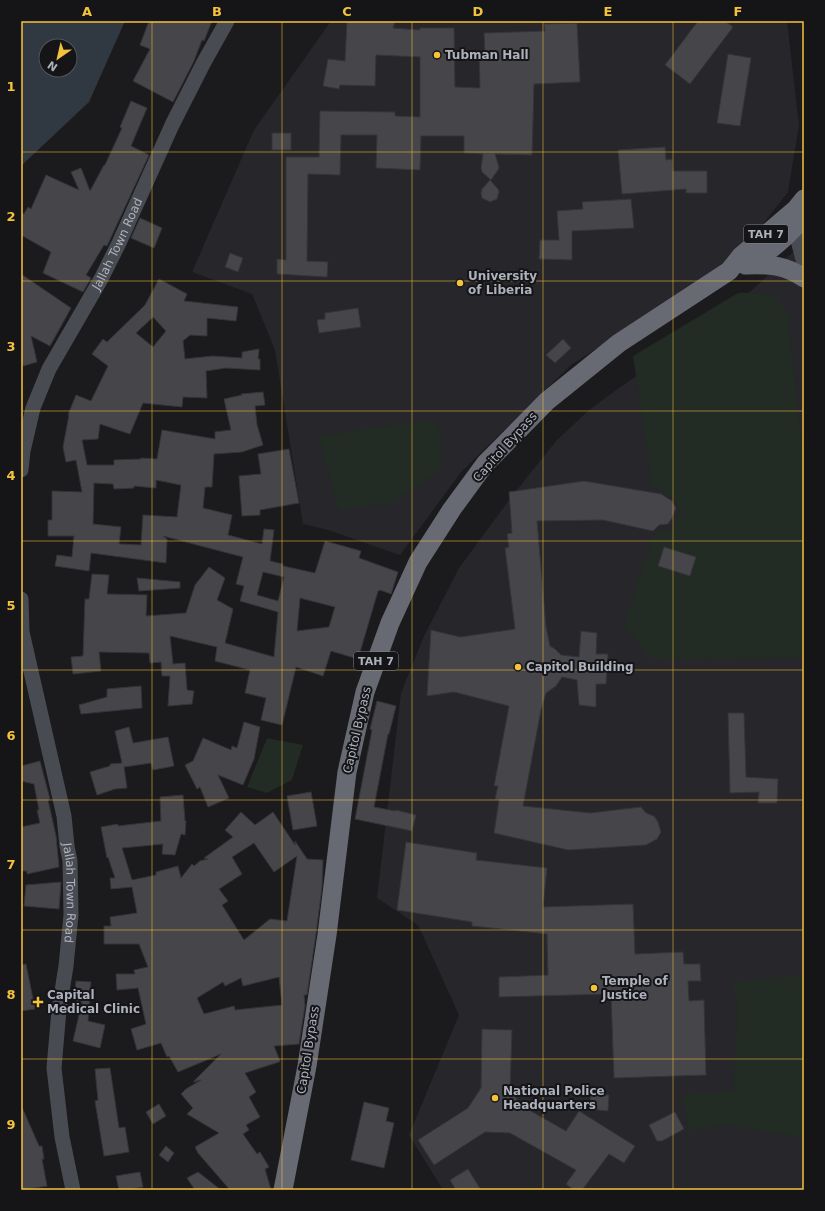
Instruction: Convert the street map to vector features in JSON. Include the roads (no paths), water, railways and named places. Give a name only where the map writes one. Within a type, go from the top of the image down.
[{"type":"highway","name":"Capitol Bypass","points":[[283,1190],[307,1066],[327,935],[347,772],[364,692],[390,623],[418,562],[452,509],[485,464],[547,401],[619,343],[729,271],[747,265],[773,247],[800,213]]},
{"type":"highway","name":"Capitol Bypass","points":[[729,271],[741,256],[800,213]]},
{"type":"highway","points":[[747,265],[763,264],[780,266],[804,278]]},
{"type":"street","name":"Jallah Town Road","points":[[21,470],[23,451],[33,408],[49,368],[101,279],[119,243],[172,125],[227,21]]},
{"type":"street","points":[[800,213],[804,263]]},
{"type":"street","name":"Jallah Town Road","points":[[21,599],[22,632],[64,816],[70,861],[71,915],[66,966],[59,1010],[54,1068],[62,1137],[73,1190]]},
{"type":"place","name":"Tubman Hall","points":[[437,55]]},
{"type":"place","name":"University of Liberia","points":[[460,283]]},
{"type":"place","name":"Capitol Building","points":[[518,667]]},
{"type":"place","name":"Temple of Justice","points":[[594,988]]},
{"type":"place","name":"Capital Medical Clinic","points":[[38,1002]]},
{"type":"place","name":"National Police Headquarters","points":[[495,1098]]}]
